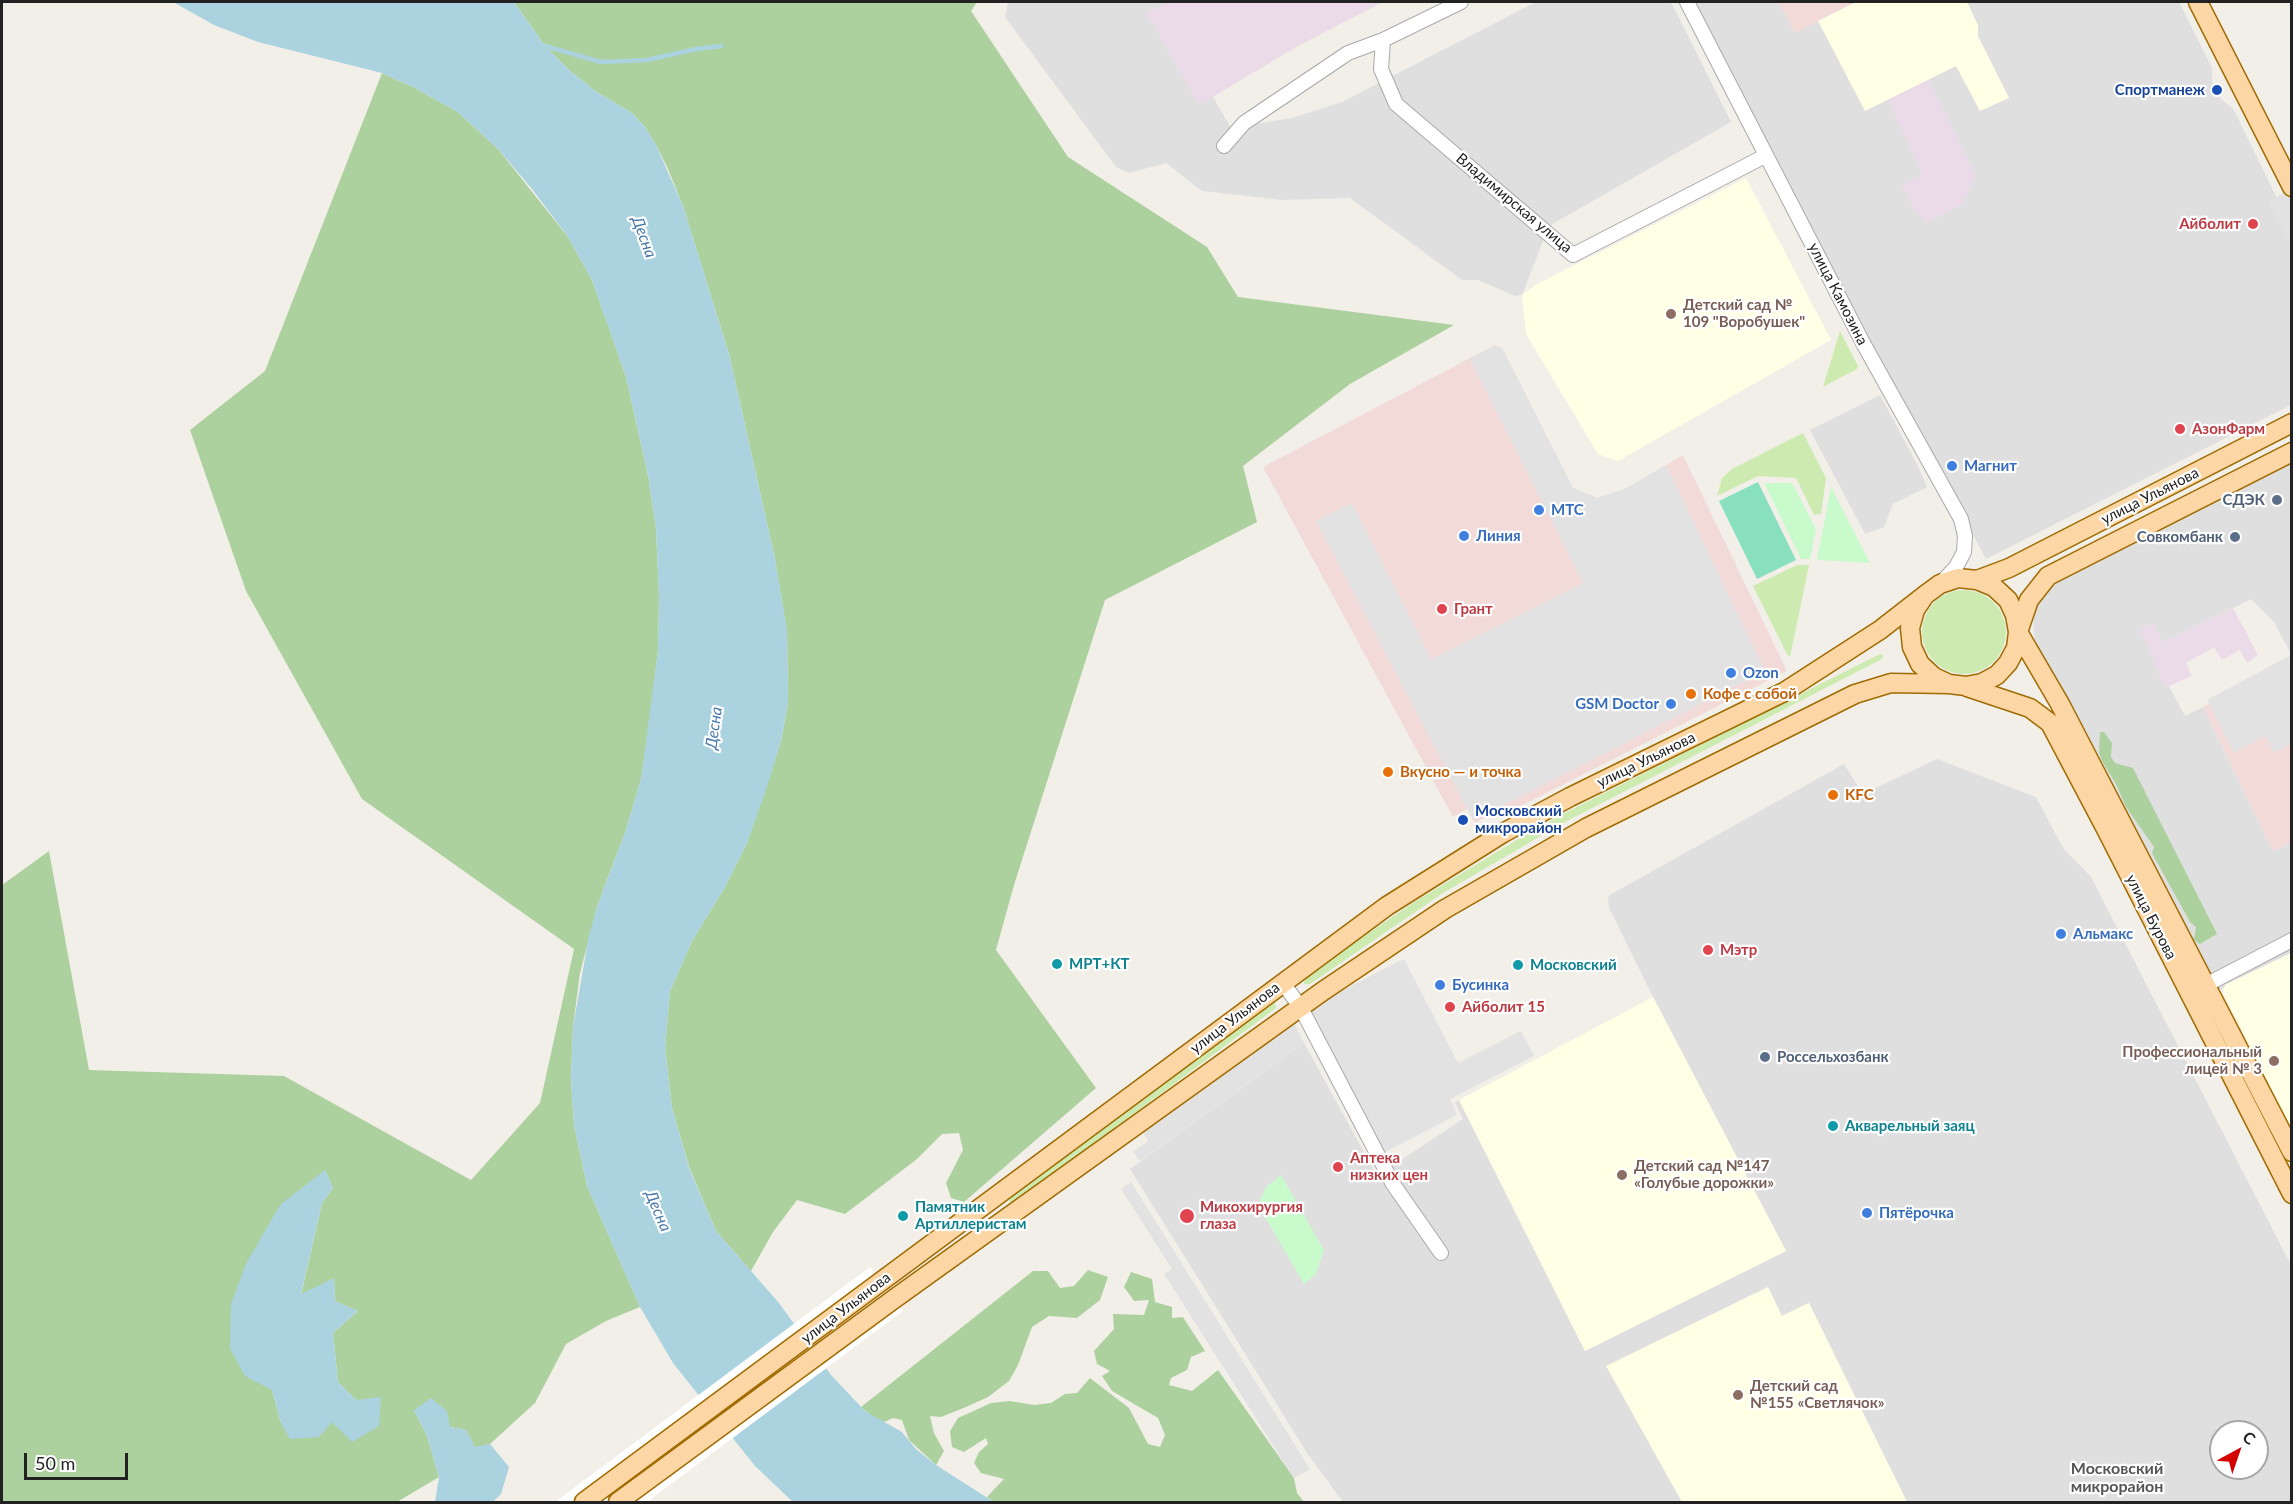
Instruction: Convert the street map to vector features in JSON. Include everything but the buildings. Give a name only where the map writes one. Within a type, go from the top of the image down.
[{"type":"main road","points":[[2204,4],[2292,187]]},
{"type":"main road","name":"улица Ульянова","points":[[1977,580],[2009,568],[2292,423]]},
{"type":"main road","name":"улица Ульянова","points":[[2018,632],[2029,600],[2048,576],[2292,453]]},
{"type":"main road","points":[[1958,578],[1977,580],[1994,587],[2008,600],[2015,615],[2018,632],[2016,648],[2008,663],[1997,675],[1982,683],[1957,685],[1934,677],[1920,664],[1912,647],[1910,628],[1915,610],[1925,595],[1940,584],[1958,578]]},
{"type":"main road","name":"улица Ульянова","points":[[584,1503],[1387,906],[1493,840],[1570,797],[1784,692],[1880,630],[1925,595]]},
{"type":"main road","name":"улица Бурова","points":[[2018,632],[2060,704],[2197,989],[2292,1194]]},
{"type":"main road","name":"улица Ульянова","points":[[618,1503],[894,1299],[1301,1008],[1445,909],[1586,828],[1855,694],[1891,682],[1957,685]]},
{"type":"main road","name":"улица Бурова","points":[[1957,685],[2030,708],[2050,723],[2197,989],[2292,1152]]},
{"type":"street","points":[[1224,146],[1244,123],[1348,53],[1383,40],[1461,2]]},
{"type":"street","name":"улица Камозина","points":[[1687,2],[1879,372],[1961,519],[1965,536],[1964,552],[1956,567],[1940,584]]},
{"type":"street","name":"Владимирская улица","points":[[1383,40],[1381,69],[1396,104],[1574,255],[1765,156]]},
{"type":"street","points":[[2197,989],[2292,940]]},
{"type":"street","points":[[1283,982],[1301,1008],[1393,1184],[1441,1253]]},
{"type":"shaded area","points":[[1008,2],[1171,2],[1147,13],[1199,104],[1213,97],[1231,128],[1292,118],[1342,102],[1536,2],[1671,2],[1731,122],[1549,226],[1522,295],[1515,296],[1478,280],[1462,280],[1350,198],[1283,200],[1202,191],[1166,163],[1129,173],[1116,167],[1005,17]]},
{"type":"shaded area","points":[[1171,2],[1383,2],[1298,46],[1199,105],[1147,13]]},
{"type":"shaded area","points":[[1692,2],[2179,2],[2212,68],[2212,81],[2221,99],[2234,110],[2291,227],[2291,405],[1986,559]]},
{"type":"shaded area","points":[[1779,2],[1856,2],[1795,33]]},
{"type":"shaded area","points":[[1856,2],[1967,2],[1978,25],[1978,36],[2009,98],[1980,111],[1956,66],[1865,111],[1818,21]]},
{"type":"shaded area","points":[[1928,78],[1976,176],[1962,204],[1926,223],[1918,211],[1916,212],[1902,186],[1922,175],[1888,99]]},
{"type":"shaded area","name":"Детский сад № 109 \"Воробушек\"","points":[[1746,178],[1831,340],[1618,461],[1598,454],[1526,334],[1522,295],[1537,284]]},
{"type":"shaded area","points":[[2291,187],[2291,247],[2269,203]]},
{"type":"shaded area","points":[[1495,345],[1502,348],[1573,488],[1597,498],[1625,489],[1683,455],[1787,671],[1513,810],[1493,813],[1475,823],[1467,809],[1453,817],[1263,467]]},
{"type":"shaded area","points":[[1495,345],[1502,348],[1573,488],[1597,498],[1625,489],[1666,465],[1765,671],[1473,820],[1316,521],[1352,503],[1431,659],[1583,583],[1470,359]]},
{"type":"shaded area","points":[[1880,395],[1927,487],[1893,504],[1884,527],[1865,534],[1810,430]]},
{"type":"shaded area","points":[[2291,461],[2291,654],[2274,622],[2251,599],[2163,643],[2165,687],[2169,686],[2185,716],[2203,707],[2273,851],[2291,842],[2291,953],[2213,993],[2061,697],[2034,637],[2033,606],[2045,587]]},
{"type":"shaded area","points":[[2233,608],[2258,655],[2247,663],[2240,650],[2222,660],[2214,647],[2186,663],[2192,676],[2165,688],[2140,628],[2154,623],[2163,643]]},
{"type":"shaded area","points":[[2291,655],[2291,744],[2274,753],[2265,736],[2234,753],[2207,700]]},
{"type":"shaded area","points":[[2291,662],[2291,842],[2273,851],[2203,707]]},
{"type":"shaded area","points":[[1937,759],[2036,797],[2063,848],[2091,877],[2291,1265],[2291,1502],[1907,1502],[1808,1303],[1782,1316],[1607,1366],[1682,1502],[1343,1502],[1307,1453],[1130,1169],[1304,1043],[1377,1176],[1463,1119],[1455,1103],[1459,1100],[1585,1351],[1786,1251],[1653,997],[1609,908],[1608,896],[1844,764],[1863,794]]},
{"type":"shaded area","name":"Профессиональный лицей № 3","points":[[2291,953],[2291,1128],[2223,993],[2225,985]]},
{"type":"shaded area","points":[[1404,959],[1458,1063],[1521,1031],[1534,1056],[1450,1099],[1457,1115],[1383,1153],[1308,1008]]},
{"type":"shaded area","name":"Детский сад №147 «Голубые дорожки»","points":[[1653,997],[1786,1251],[1585,1351],[1459,1100]]},
{"type":"shaded area","points":[[1293,1021],[1304,1043],[1140,1161],[1133,1152],[1148,1141],[1143,1133]]},
{"type":"shaded area","points":[[1131,1182],[1310,1469],[1294,1478],[1164,1274],[1172,1269],[1121,1189]]},
{"type":"shaded area","name":"Детский сад №155 «Светлячок»","points":[[1768,1287],[1782,1316],[1809,1303],[1907,1502],[1682,1502],[1606,1366]]},
{"type":"green space","points":[[514,2],[977,2],[971,11],[1068,157],[1207,247],[1238,297],[1454,325],[1350,384],[1243,466],[1257,522],[1105,600],[1014,885],[996,950],[1096,1088],[964,1202],[951,1198],[946,1183],[963,1150],[959,1133],[942,1134],[917,1159],[845,1214],[797,1200],[773,1232],[751,1271],[716,1231],[689,1167],[672,1108],[665,1048],[670,991],[692,941],[725,887],[747,843],[781,741],[788,703],[787,632],[775,559],[729,354],[683,206],[668,169],[645,127],[632,113],[595,91],[569,70],[545,46]]},
{"type":"green space","points":[[382,73],[458,112],[498,149],[568,237],[592,280],[626,377],[648,475],[656,528],[659,596],[658,651],[641,779],[626,830],[598,904],[580,973],[573,1027],[571,1079],[574,1125],[587,1186],[640,1307],[606,1321],[566,1344],[535,1403],[490,1444],[475,1448],[466,1430],[450,1427],[414,1410],[427,1436],[439,1477],[397,1502],[2,1502],[2,885],[49,851],[89,1070],[284,1076],[471,1180],[540,1103],[574,949],[362,799],[246,591],[190,430],[265,371]],"holes":[[[325,1170],[333,1188],[322,1203],[301,1295],[334,1279],[335,1301],[358,1311],[333,1333],[338,1382],[356,1400],[332,1422],[281,1423],[272,1390]]]},
{"type":"green space","points":[[1840,331],[1858,366],[1857,369],[1823,387]]},
{"type":"green space","points":[[1803,433],[1826,478],[1821,514],[1814,515],[1796,478],[1758,476],[1717,496],[1722,478],[1732,469]]},
{"type":"green space","points":[[1758,482],[1796,560],[1757,579],[1719,501]]},
{"type":"green space","points":[[1764,483],[1792,483],[1816,529],[1810,559],[1801,559]]},
{"type":"green space","points":[[1831,487],[1870,563],[1817,560]]},
{"type":"green space","points":[[1797,565],[1809,565],[1790,657],[1753,586]]},
{"type":"green space","points":[[1964,590],[1980,593],[1994,602],[2003,616],[2006,632],[2003,648],[1994,662],[1980,671],[1964,674],[1948,671],[1934,662],[1925,648],[1922,632],[1925,616],[1934,602],[1948,593]]},
{"type":"green space","points":[[1880,654],[1883,655],[1882,659],[1565,822],[1443,893],[1310,984],[1304,984],[1305,977],[1367,934],[1416,901],[1515,841],[1561,815]]},
{"type":"green space","points":[[2100,732],[2104,732],[2112,743],[2111,757],[2115,763],[2133,768],[2217,934],[2200,944],[2194,940],[2196,927],[2190,922],[2152,853],[2154,847],[2126,807],[2102,761],[2099,752]]},
{"type":"green space","points":[[1273,1002],[1276,1008],[1015,1202],[1009,1202],[1010,1197]]},
{"type":"green space","points":[[1281,1175],[1324,1250],[1316,1274],[1304,1284],[1258,1205],[1266,1187]]},
{"type":"green space","points":[[1088,1270],[1108,1277],[1100,1300],[1077,1318],[1049,1316],[1032,1327],[1018,1365],[1009,1381],[988,1397],[941,1417],[930,1416],[934,1433],[944,1451],[936,1465],[909,1440],[902,1420],[893,1418],[884,1422],[873,1417],[861,1407],[1033,1271],[1048,1271],[1060,1288],[1074,1286]]},
{"type":"green space","points":[[1131,1272],[1152,1279],[1155,1302],[1172,1307],[1172,1318],[1183,1317],[1205,1351],[1191,1357],[1187,1370],[1171,1378],[1169,1385],[1192,1391],[1218,1370],[1294,1478],[1297,1493],[1304,1502],[994,1502],[987,1497],[1004,1479],[981,1473],[974,1463],[979,1452],[988,1444],[986,1438],[964,1452],[952,1447],[950,1431],[958,1418],[991,1403],[1010,1401],[1034,1405],[1051,1403],[1065,1394],[1077,1393],[1090,1378],[1129,1408],[1148,1444],[1160,1447],[1165,1435],[1158,1418],[1112,1391],[1102,1376],[1110,1371],[1097,1364],[1094,1351],[1114,1329],[1113,1314],[1144,1315],[1149,1300],[1134,1301],[1124,1287]]},
{"type":"water","name":"Десна","points":[[173,2],[514,2],[545,46],[595,91],[632,113],[645,127],[656,145],[683,206],[729,354],[775,559],[787,631],[788,703],[781,741],[767,787],[747,843],[725,887],[692,941],[670,991],[665,1048],[672,1108],[689,1168],[716,1231],[779,1303],[831,1375],[865,1411],[902,1432],[916,1449],[936,1465],[994,1502],[793,1502],[755,1466],[673,1363],[640,1307],[587,1186],[574,1125],[571,1079],[573,1027],[589,935],[598,904],[626,830],[641,779],[658,651],[659,596],[656,528],[648,475],[626,377],[592,280],[568,237],[532,189],[498,149],[458,112],[382,73],[258,42],[214,25]]},
{"type":"water","points":[[325,1170],[333,1188],[322,1203],[301,1294],[334,1278],[335,1301],[358,1311],[333,1333],[338,1382],[356,1400],[381,1397],[379,1426],[352,1442],[332,1422],[319,1437],[290,1439],[281,1423],[272,1390],[245,1376],[230,1348],[231,1304],[246,1264],[280,1205]]},
{"type":"water","points":[[431,1398],[447,1411],[450,1427],[466,1430],[475,1447],[490,1444],[509,1467],[501,1494],[493,1502],[435,1502],[439,1477],[427,1436],[414,1410]]},
{"type":"pier","points":[[870,1267],[903,1311],[647,1502],[555,1502]]},
{"type":"waterway","points":[[542,47],[601,62],[647,60],[721,46]]},
{"type":"place","name":"Спортманеж","points":[[2217,90]]},
{"type":"place","name":"Айболит","points":[[2253,224]]},
{"type":"place","name":"Детский сад № 109 \"Воробушек\"","points":[[1671,314]]},
{"type":"place","name":"АзонФарм","points":[[2180,429]]},
{"type":"place","name":"Магнит","points":[[1952,466]]},
{"type":"place","name":"СДЭК","points":[[2277,500]]},
{"type":"place","name":"МТС","points":[[1539,510]]},
{"type":"place","name":"Линия","points":[[1464,536]]},
{"type":"place","name":"Совкомбанк","points":[[2235,537]]},
{"type":"place","name":"Грант","points":[[1442,609]]},
{"type":"place","name":"Ozon","points":[[1731,673]]},
{"type":"place","name":"Кофе с собой","points":[[1691,694]]},
{"type":"place","name":"GSM Doctor","points":[[1671,704]]},
{"type":"place","name":"Вкусно — и точка","points":[[1388,772]]},
{"type":"place","name":"KFC","points":[[1833,795]]},
{"type":"place","name":"Московский микрорайон","points":[[1463,820]]},
{"type":"place","name":"Альмакс","points":[[2061,934]]},
{"type":"place","name":"Мэтр","points":[[1708,950]]},
{"type":"place","name":"МРТ+КТ","points":[[1057,964]]},
{"type":"place","name":"Московский","points":[[1518,965]]},
{"type":"place","name":"Бусинка","points":[[1440,985]]},
{"type":"place","name":"Айболит 15","points":[[1450,1007]]},
{"type":"place","name":"Россельхозбанк","points":[[1765,1057]]},
{"type":"place","name":"Профессиональный лицей № 3","points":[[2274,1061]]},
{"type":"place","name":"Акварельный заяц","points":[[1833,1126]]},
{"type":"place","name":"Аптека низких цен","points":[[1338,1167]]},
{"type":"place","name":"Детский сад №147 «Голубые дорожки»","points":[[1622,1175]]},
{"type":"place","name":"Пятёрочка","points":[[1867,1213]]},
{"type":"place","name":"Памятник Артиллеристам","points":[[903,1216]]},
{"type":"place","name":"Микохирургия глаза","points":[[1187,1216]]},
{"type":"place","name":"Детский сад №155 «Светлячок»","points":[[1738,1395]]},
{"type":"district","name":"Московский микрорайон","points":[[2117,1478]]}]
